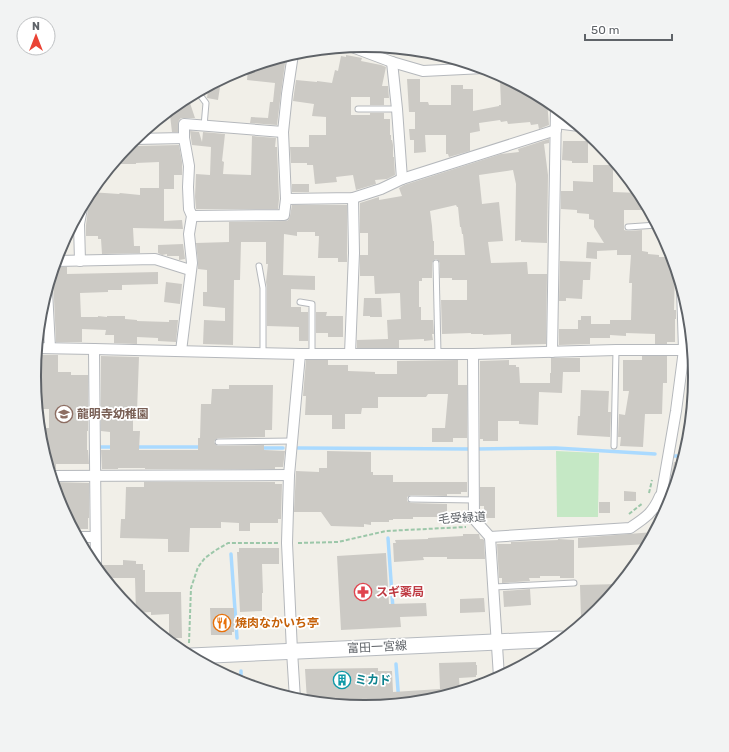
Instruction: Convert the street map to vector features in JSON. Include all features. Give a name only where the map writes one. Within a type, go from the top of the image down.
[{"type":"main road","name":"富田一宮線","points":[[195,651],[292,651],[552,639]]},
{"type":"street","points":[[366,52],[423,71],[465,69]]},
{"type":"street","points":[[192,216],[284,215],[286,199],[283,132],[292,61]]},
{"type":"street","points":[[392,62],[402,179]]},
{"type":"street","points":[[552,352],[556,115]]},
{"type":"street","points":[[182,351],[192,263],[189,234],[192,216],[189,209],[189,166],[184,138],[184,124],[283,132]]},
{"type":"street","points":[[286,199],[353,198],[381,189],[402,179],[556,127],[570,126]]},
{"type":"street","points":[[145,139],[184,138]]},
{"type":"street","points":[[350,354],[354,253],[353,198]]},
{"type":"street","points":[[79,223],[80,261]]},
{"type":"street","points":[[62,261],[155,260],[190,270]]},
{"type":"street","points":[[48,309],[50,348]]},
{"type":"street","points":[[43,348],[300,354],[473,354],[686,349]]},
{"type":"street","points":[[94,349],[96,556]]},
{"type":"street","points":[[295,691],[286,543],[289,475],[300,354]]},
{"type":"street","points":[[473,354],[474,500],[477,523],[490,537],[498,670]]},
{"type":"street","points":[[662,502],[662,492],[687,354]]},
{"type":"street","points":[[57,476],[289,475]]},
{"type":"street","points":[[490,537],[630,528],[646,518],[656,506],[662,492]]},
{"type":"street","points":[[83,537],[96,537]]},
{"type":"lane","points":[[201,97],[206,103],[204,126]]},
{"type":"lane","points":[[358,109],[397,109]]},
{"type":"lane","points":[[628,227],[651,225]]},
{"type":"lane","points":[[436,263],[438,354]]},
{"type":"lane","points":[[259,266],[263,288],[263,353]]},
{"type":"lane","points":[[300,302],[312,304],[312,354]]},
{"type":"lane","points":[[614,446],[616,350]]},
{"type":"lane","points":[[218,442],[292,441]]},
{"type":"lane","points":[[411,500],[474,500]]},
{"type":"lane","points":[[493,587],[574,583]]},
{"type":"path","points":[[626,517],[647,500],[653,476]]},
{"type":"path","name":"毛受緑道","points":[[190,648],[191,588],[198,567],[205,558],[228,543],[338,542],[386,531],[477,523]]},
{"type":"green space","points":[[556,451],[599,453],[598,517],[557,517]]},
{"type":"building","points":[[346,55],[362,58],[361,61],[386,67],[382,86],[388,86],[389,98],[384,98],[384,105],[370,105],[370,97],[351,97],[351,115],[384,113],[384,119],[390,119],[390,135],[394,157],[395,175],[387,179],[375,180],[376,184],[356,190],[353,175],[336,177],[337,182],[315,184],[313,165],[307,165],[307,163],[291,163],[290,147],[309,147],[309,135],[326,135],[326,117],[312,116],[314,104],[293,101],[296,80],[332,83],[335,70],[338,71],[341,56],[346,57]]},
{"type":"building","points":[[285,63],[277,125],[250,123],[251,117],[268,118],[270,102],[273,102],[275,83],[247,80],[247,75]]},
{"type":"building","points":[[407,79],[420,79],[420,102],[428,102],[429,105],[451,105],[451,85],[463,85],[463,89],[473,89],[473,111],[501,105],[500,82],[548,110],[549,125],[539,129],[538,124],[531,125],[530,122],[508,124],[507,121],[501,122],[500,120],[479,123],[480,131],[470,133],[470,151],[449,157],[448,154],[446,154],[446,135],[425,135],[426,152],[414,153],[414,140],[410,140],[409,129],[415,129],[415,112],[409,112]]},
{"type":"building","points":[[220,87],[218,100],[207,98],[208,93]]},
{"type":"building","points":[[190,104],[195,118],[181,118],[178,124],[178,132],[172,132],[170,117]]},
{"type":"building","points":[[190,131],[199,132],[202,142],[203,132],[225,134],[222,161],[224,162],[223,174],[251,175],[252,136],[276,138],[275,147],[277,147],[279,199],[278,209],[196,209],[196,174],[210,175],[211,147],[192,145]]},
{"type":"building","points":[[549,139],[549,143],[544,144],[548,175],[547,243],[521,242],[521,240],[515,241],[516,184],[513,170],[479,175],[482,204],[499,202],[503,241],[488,242],[491,263],[527,262],[528,274],[547,274],[546,344],[511,345],[511,334],[442,334],[441,300],[467,300],[467,280],[440,278],[440,263],[436,259],[432,263],[432,278],[422,278],[422,281],[419,281],[419,307],[421,307],[421,320],[433,320],[433,340],[399,340],[399,348],[357,348],[357,340],[388,339],[387,320],[401,319],[400,293],[375,294],[374,276],[360,276],[360,255],[368,255],[368,233],[360,233],[360,203],[379,197],[379,200],[402,196],[399,188],[404,185],[501,154],[519,152],[518,149]],"holes":[[[456,205],[460,227],[463,234],[465,255],[434,255],[434,241],[430,211]]]},
{"type":"building","points":[[563,141],[587,141],[588,142],[588,163],[572,163],[572,161],[562,160]]},
{"type":"building","points":[[179,145],[182,162],[182,175],[174,175],[174,189],[164,189],[164,221],[182,220],[183,229],[133,228],[134,246],[140,246],[140,253],[102,254],[101,239],[98,239],[98,236],[86,236],[88,208],[98,193],[140,195],[140,188],[159,188],[159,162],[120,164],[137,146]]},
{"type":"building","points":[[593,165],[610,165],[613,169],[613,192],[631,193],[642,210],[624,210],[624,230],[642,230],[642,251],[648,252],[648,254],[659,255],[659,257],[665,257],[675,284],[674,310],[676,310],[675,342],[655,344],[655,334],[626,333],[626,336],[610,335],[610,338],[590,338],[590,344],[559,345],[559,329],[578,329],[578,320],[581,320],[581,316],[591,316],[591,324],[610,324],[610,320],[631,320],[632,283],[629,283],[631,255],[617,255],[617,250],[597,251],[597,259],[586,258],[587,242],[604,243],[594,227],[594,220],[589,219],[589,214],[577,213],[577,210],[561,209],[561,191],[573,191],[573,181],[593,182]]},
{"type":"building","points":[[292,184],[309,184],[309,192],[292,192]]},
{"type":"building","points":[[292,205],[347,205],[347,262],[338,262],[338,258],[318,258],[319,236],[315,236],[315,232],[297,232],[297,236],[284,234],[283,275],[315,276],[315,290],[291,289],[291,307],[301,307],[301,312],[308,312],[308,341],[299,341],[299,327],[267,326],[266,282],[268,264],[266,264],[266,242],[241,242],[240,280],[234,280],[233,345],[203,344],[204,320],[225,321],[225,308],[203,306],[203,292],[207,292],[207,270],[198,269],[196,243],[229,242],[229,222],[287,221],[290,216]]},
{"type":"building","points":[[183,244],[185,259],[179,260],[179,256],[167,256],[167,254],[162,255],[158,253],[158,245]]},
{"type":"building","points":[[560,261],[591,262],[590,280],[583,280],[582,299],[566,298],[566,301],[559,301]]},
{"type":"building","points":[[60,267],[67,267],[67,274],[158,272],[158,284],[122,285],[122,290],[80,293],[81,317],[125,316],[125,319],[137,321],[169,322],[169,320],[178,320],[176,342],[158,341],[158,338],[137,337],[137,344],[114,343],[114,335],[105,335],[106,330],[82,329],[82,342],[56,342],[53,287]]},
{"type":"building","points":[[166,282],[182,284],[180,304],[164,302]]},
{"type":"building","points":[[364,298],[381,298],[382,317],[363,316]]},
{"type":"building","points":[[316,312],[327,312],[326,316],[343,316],[343,337],[328,337],[328,333],[316,333]]},
{"type":"building","points":[[42,355],[58,355],[58,372],[71,372],[71,375],[88,375],[87,450],[89,464],[56,464],[55,469],[45,428],[49,428],[49,409],[43,409],[41,376]]},
{"type":"building","points":[[101,356],[139,357],[137,412],[133,412],[133,431],[140,431],[139,450],[198,450],[198,438],[200,438],[201,404],[211,404],[212,389],[229,389],[229,385],[273,385],[272,430],[265,430],[265,437],[218,438],[214,442],[218,446],[264,445],[264,450],[285,451],[283,467],[275,467],[275,469],[102,469],[101,450],[110,450],[110,432],[101,431]]},
{"type":"building","points":[[642,356],[667,356],[667,383],[663,383],[662,414],[645,414],[643,447],[620,446],[621,437],[618,437],[619,414],[625,415],[629,391],[623,391],[623,360],[642,360]]},
{"type":"building","points":[[551,358],[580,358],[580,372],[563,372],[562,393],[539,392],[538,425],[519,424],[519,421],[498,421],[498,441],[483,441],[483,439],[480,439],[480,361],[509,360],[509,365],[516,365],[516,367],[519,367],[520,383],[550,383]]},
{"type":"building","points":[[306,360],[328,360],[328,365],[348,365],[348,371],[375,372],[375,374],[397,374],[397,361],[458,360],[458,385],[467,385],[467,438],[453,438],[453,442],[432,442],[432,428],[445,428],[448,394],[428,394],[426,397],[378,397],[378,408],[362,408],[361,414],[345,414],[345,429],[332,429],[332,415],[305,415],[306,396],[303,396]]},
{"type":"building","points":[[581,390],[609,391],[608,412],[611,412],[610,437],[577,435],[578,416],[580,416]]},
{"type":"building","points":[[327,451],[371,452],[371,472],[373,472],[373,475],[393,475],[393,482],[467,482],[467,492],[461,492],[461,494],[447,494],[447,496],[411,495],[407,497],[407,501],[411,503],[447,504],[447,517],[413,517],[413,519],[393,519],[389,520],[389,522],[371,522],[371,525],[364,524],[364,527],[331,526],[321,512],[294,512],[296,471],[319,472],[319,468],[327,468]]},
{"type":"building","points":[[674,462],[676,462],[671,480],[670,482]]},
{"type":"building","points":[[59,482],[89,483],[88,529],[79,529]]},
{"type":"building","points":[[144,482],[275,482],[275,484],[282,484],[281,519],[278,519],[278,523],[250,523],[250,531],[239,531],[239,523],[221,522],[221,528],[190,528],[189,552],[168,552],[168,539],[120,538],[121,519],[125,519],[126,487],[144,487]]},
{"type":"building","points":[[480,487],[495,487],[495,518],[484,518],[484,506],[480,506]]},
{"type":"building","points":[[624,491],[636,492],[636,501],[624,501]]},
{"type":"building","points":[[599,502],[610,502],[610,513],[599,513]]},
{"type":"building","points":[[648,532],[641,544],[578,548],[578,538]]},
{"type":"building","points":[[463,534],[479,534],[480,539],[484,540],[485,559],[447,559],[447,557],[423,557],[424,560],[394,562],[393,543],[396,543],[395,540],[463,536]]},
{"type":"building","points":[[558,539],[574,540],[574,578],[540,576],[540,578],[529,578],[530,581],[502,583],[502,578],[499,578],[497,544]]},
{"type":"building","points":[[239,548],[279,548],[279,564],[262,564],[262,611],[240,612],[237,552],[239,552]]},
{"type":"building","name":"スギ薬局","points":[[386,553],[389,604],[426,603],[427,616],[400,617],[401,627],[341,630],[337,556]]},
{"type":"building","points":[[123,560],[136,561],[136,564],[143,564],[143,570],[145,570],[145,592],[181,592],[182,638],[175,638],[169,634],[169,614],[151,615],[151,612],[144,612],[136,605],[135,578],[112,578],[102,565],[123,565]]},
{"type":"building","points":[[612,584],[581,616],[580,585]]},
{"type":"building","points":[[530,589],[531,605],[504,607],[503,591]]},
{"type":"building","points":[[484,598],[485,612],[460,613],[460,599]]},
{"type":"building","name":"焼肉なかいち亭","points":[[210,608],[234,608],[234,632],[232,632],[232,635],[211,635]]},
{"type":"building","points":[[476,662],[477,675],[476,677],[459,678],[460,685],[407,697],[364,700],[322,697],[307,694],[305,669],[378,668],[378,671],[392,671],[393,692],[440,689],[439,663]]},
{"type":"waterway","points":[[100,447],[115,447]]},
{"type":"waterway","points":[[135,447],[203,447]]},
{"type":"waterway","points":[[261,448],[283,448]]},
{"type":"waterway","points":[[298,448],[471,449]]},
{"type":"waterway","points":[[476,449],[556,448],[655,454]]},
{"type":"waterway","points":[[388,538],[393,609]]},
{"type":"waterway","points":[[231,554],[237,638]]},
{"type":"waterway","points":[[396,664],[399,698]]},
{"type":"place","name":"龍明寺幼稚園","points":[[64,414]]},
{"type":"place","name":"スギ薬局","points":[[363,592]]},
{"type":"place","name":"焼肉なかいち亭","points":[[222,623]]},
{"type":"place","name":"ミカド","points":[[342,680]]}]
